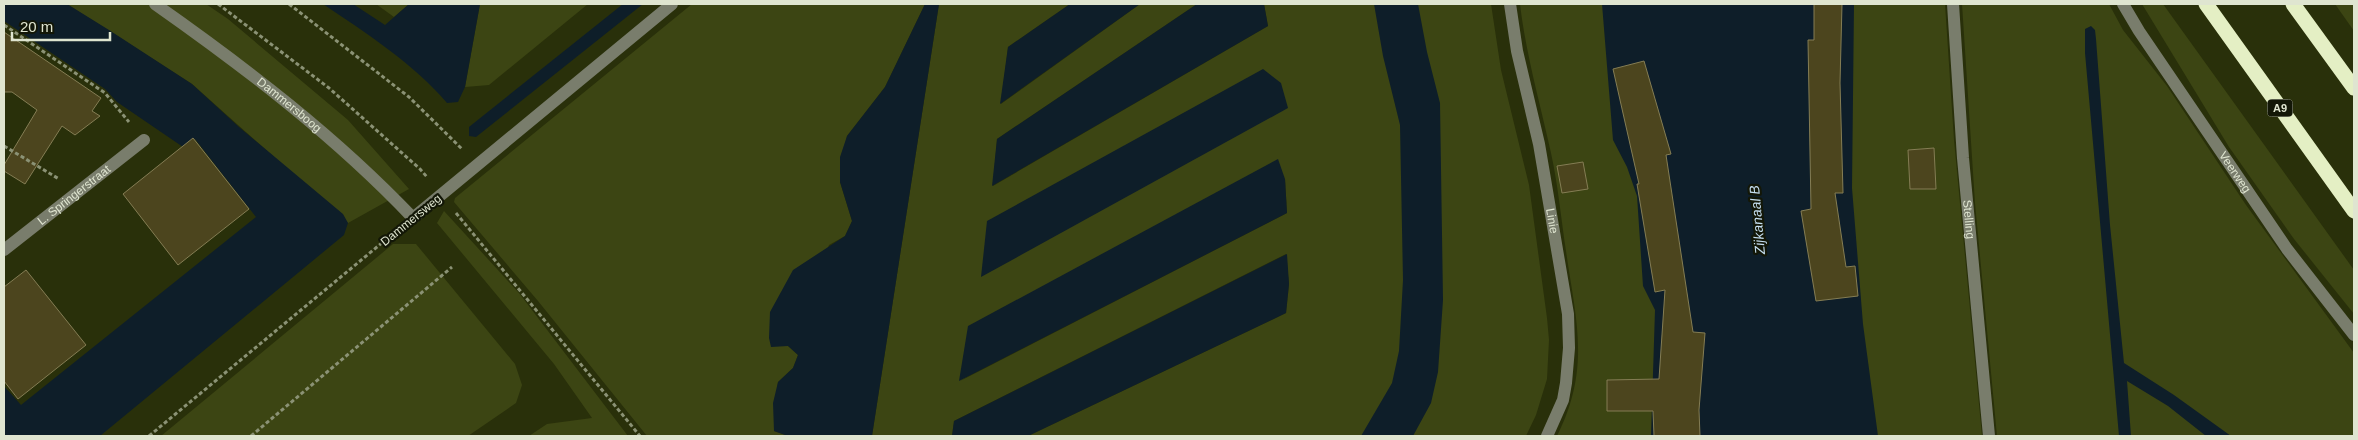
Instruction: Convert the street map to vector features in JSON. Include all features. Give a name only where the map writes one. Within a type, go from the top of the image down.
[{"type":"highway","name":"A9","points":[[2206,4],[2354,211]]},
{"type":"highway","points":[[2294,4],[2354,88]]},
{"type":"street","name":"Dammersboog","points":[[155,4],[208,41],[299,112],[372,174],[413,218]]},
{"type":"street","name":"Dammersweg","points":[[413,218],[672,4]]},
{"type":"street","name":"Linie","points":[[1510,4],[1517,51],[1539,144],[1568,314],[1569,348],[1566,383],[1563,400],[1547,436]]},
{"type":"street","name":"Stelling","points":[[1953,4],[1964,167],[1989,436]]},
{"type":"street","name":"Veerweg","points":[[2123,4],[2139,31],[2287,249],[2354,335]]},
{"type":"street","name":"L. Springerstraat","points":[[4,250],[144,140]]},
{"type":"path","points":[[218,4],[329,88],[420,168],[440,195],[640,436]]},
{"type":"path","points":[[289,4],[409,97],[478,165]]},
{"type":"path","points":[[4,25],[105,93],[144,140]]},
{"type":"path","points":[[4,146],[79,191]]},
{"type":"path","name":"Dammersweg","points":[[149,436],[413,218]]},
{"type":"path","points":[[251,436],[452,267]]},
{"type":"green space","points":[[67,4],[206,4],[228,19],[348,120],[409,189],[348,223],[192,84]]},
{"type":"green space","points":[[376,4],[409,4],[394,17]]},
{"type":"green space","points":[[480,4],[588,4],[489,85],[465,87]]},
{"type":"green space","points":[[692,4],[925,4],[885,87],[847,136],[840,182],[852,221],[845,236],[829,245],[788,346],[798,355],[793,368],[778,382],[774,431],[788,436],[647,436],[538,301],[454,202],[455,198]]},
{"type":"green space","points":[[939,4],[1070,4],[1008,47],[1001,104],[1140,4],[1197,4],[997,139],[993,186],[1268,26],[1264,4],[1491,4],[1501,70],[1529,185],[1549,340],[1547,379],[1536,415],[1526,436],[1028,436],[1286,313],[1289,284],[1286,254],[954,421],[952,436],[872,436]],"holes":[[[1285,179],[1287,213],[960,381]]]},
{"type":"green space","points":[[1520,4],[1945,4],[1954,140],[1982,436],[1557,436],[1568,411],[1574,388],[1578,344],[1577,322],[1558,189]]},
{"type":"green space","points":[[1962,4],[2109,4],[2123,30],[2167,86],[2246,205],[2354,353],[2354,436],[1997,436],[1975,203]]},
{"type":"green space","points":[[2142,4],[2163,4],[2354,270],[2354,314],[2294,239],[2229,147]]},
{"type":"green space","points":[[2335,4],[2354,4],[2354,31]]},
{"type":"green space","points":[[444,211],[519,293],[628,436],[529,436],[547,424],[592,418],[554,364],[437,223]]},
{"type":"green space","points":[[393,244],[416,244],[515,364],[522,385],[516,403],[468,436],[161,436]]},
{"type":"water","points":[[4,4],[67,4],[109,30],[192,84],[239,127],[343,214],[348,223],[344,235],[100,436],[4,436],[4,386],[21,405],[256,217],[195,139],[183,147],[117,102],[105,89],[4,21]]},
{"type":"water","points":[[323,4],[353,4],[385,25],[409,4],[480,4],[465,87],[458,102],[447,103],[434,88],[404,62]]},
{"type":"water","points":[[623,4],[643,4],[476,137],[469,136],[469,127]]},
{"type":"water","points":[[925,4],[939,4],[872,436],[788,436],[774,431],[773,403],[778,382],[793,368],[798,355],[788,346],[771,347],[769,338],[770,312],[793,270],[845,236],[852,221],[840,182],[840,157],[847,136],[885,87]]},
{"type":"water","points":[[1070,4],[1140,4],[1000,104],[1008,47]]},
{"type":"water","points":[[1197,4],[1264,4],[1268,26],[992,186],[997,139]]},
{"type":"water","points":[[1374,4],[1418,4],[1427,52],[1440,103],[1443,300],[1438,372],[1431,403],[1413,436],[1361,436],[1392,383],[1399,351],[1403,280],[1400,125],[1383,56]]},
{"type":"water","name":"Zijkanaal B","points":[[1602,4],[1854,4],[1852,188],[1863,324],[1878,436],[1651,436],[1655,310],[1643,286],[1637,196],[1627,167],[1613,140]]},
{"type":"water","points":[[2091,26],[2095,30],[2096,39],[2110,225],[2124,363],[2174,395],[2231,436],[2206,436],[2168,406],[2127,381],[2131,436],[2119,436],[2085,53],[2085,29]]},
{"type":"water","points":[[1263,69],[1281,83],[1288,108],[981,277],[987,221]]},
{"type":"water","points":[[1278,159],[1285,179],[1287,213],[959,381],[968,326]]},
{"type":"water","points":[[1287,254],[1289,284],[1286,313],[1028,436],[952,436],[954,421]]},
{"type":"building","points":[[1814,4],[1842,4],[1840,83],[1843,193],[1835,193],[1846,267],[1855,266],[1858,296],[1816,301],[1801,211],[1811,209],[1808,40],[1814,40]]},
{"type":"building","points":[[4,32],[101,98],[92,111],[100,116],[75,135],[62,126],[25,184],[4,171],[4,165],[37,110],[12,92],[4,92]]},
{"type":"building","points":[[1644,61],[1671,154],[1666,155],[1693,332],[1705,333],[1699,410],[1700,436],[1654,436],[1653,411],[1607,411],[1607,380],[1659,379],[1665,290],[1655,292],[1637,184],[1639,184],[1613,69]]},
{"type":"building","points":[[193,138],[249,209],[178,265],[123,194]]},
{"type":"building","points":[[1934,148],[1936,189],[1910,189],[1908,150]]},
{"type":"building","points":[[1583,162],[1588,189],[1562,193],[1557,166]]},
{"type":"building","points":[[26,270],[86,345],[18,399],[4,381],[4,287]]}]
